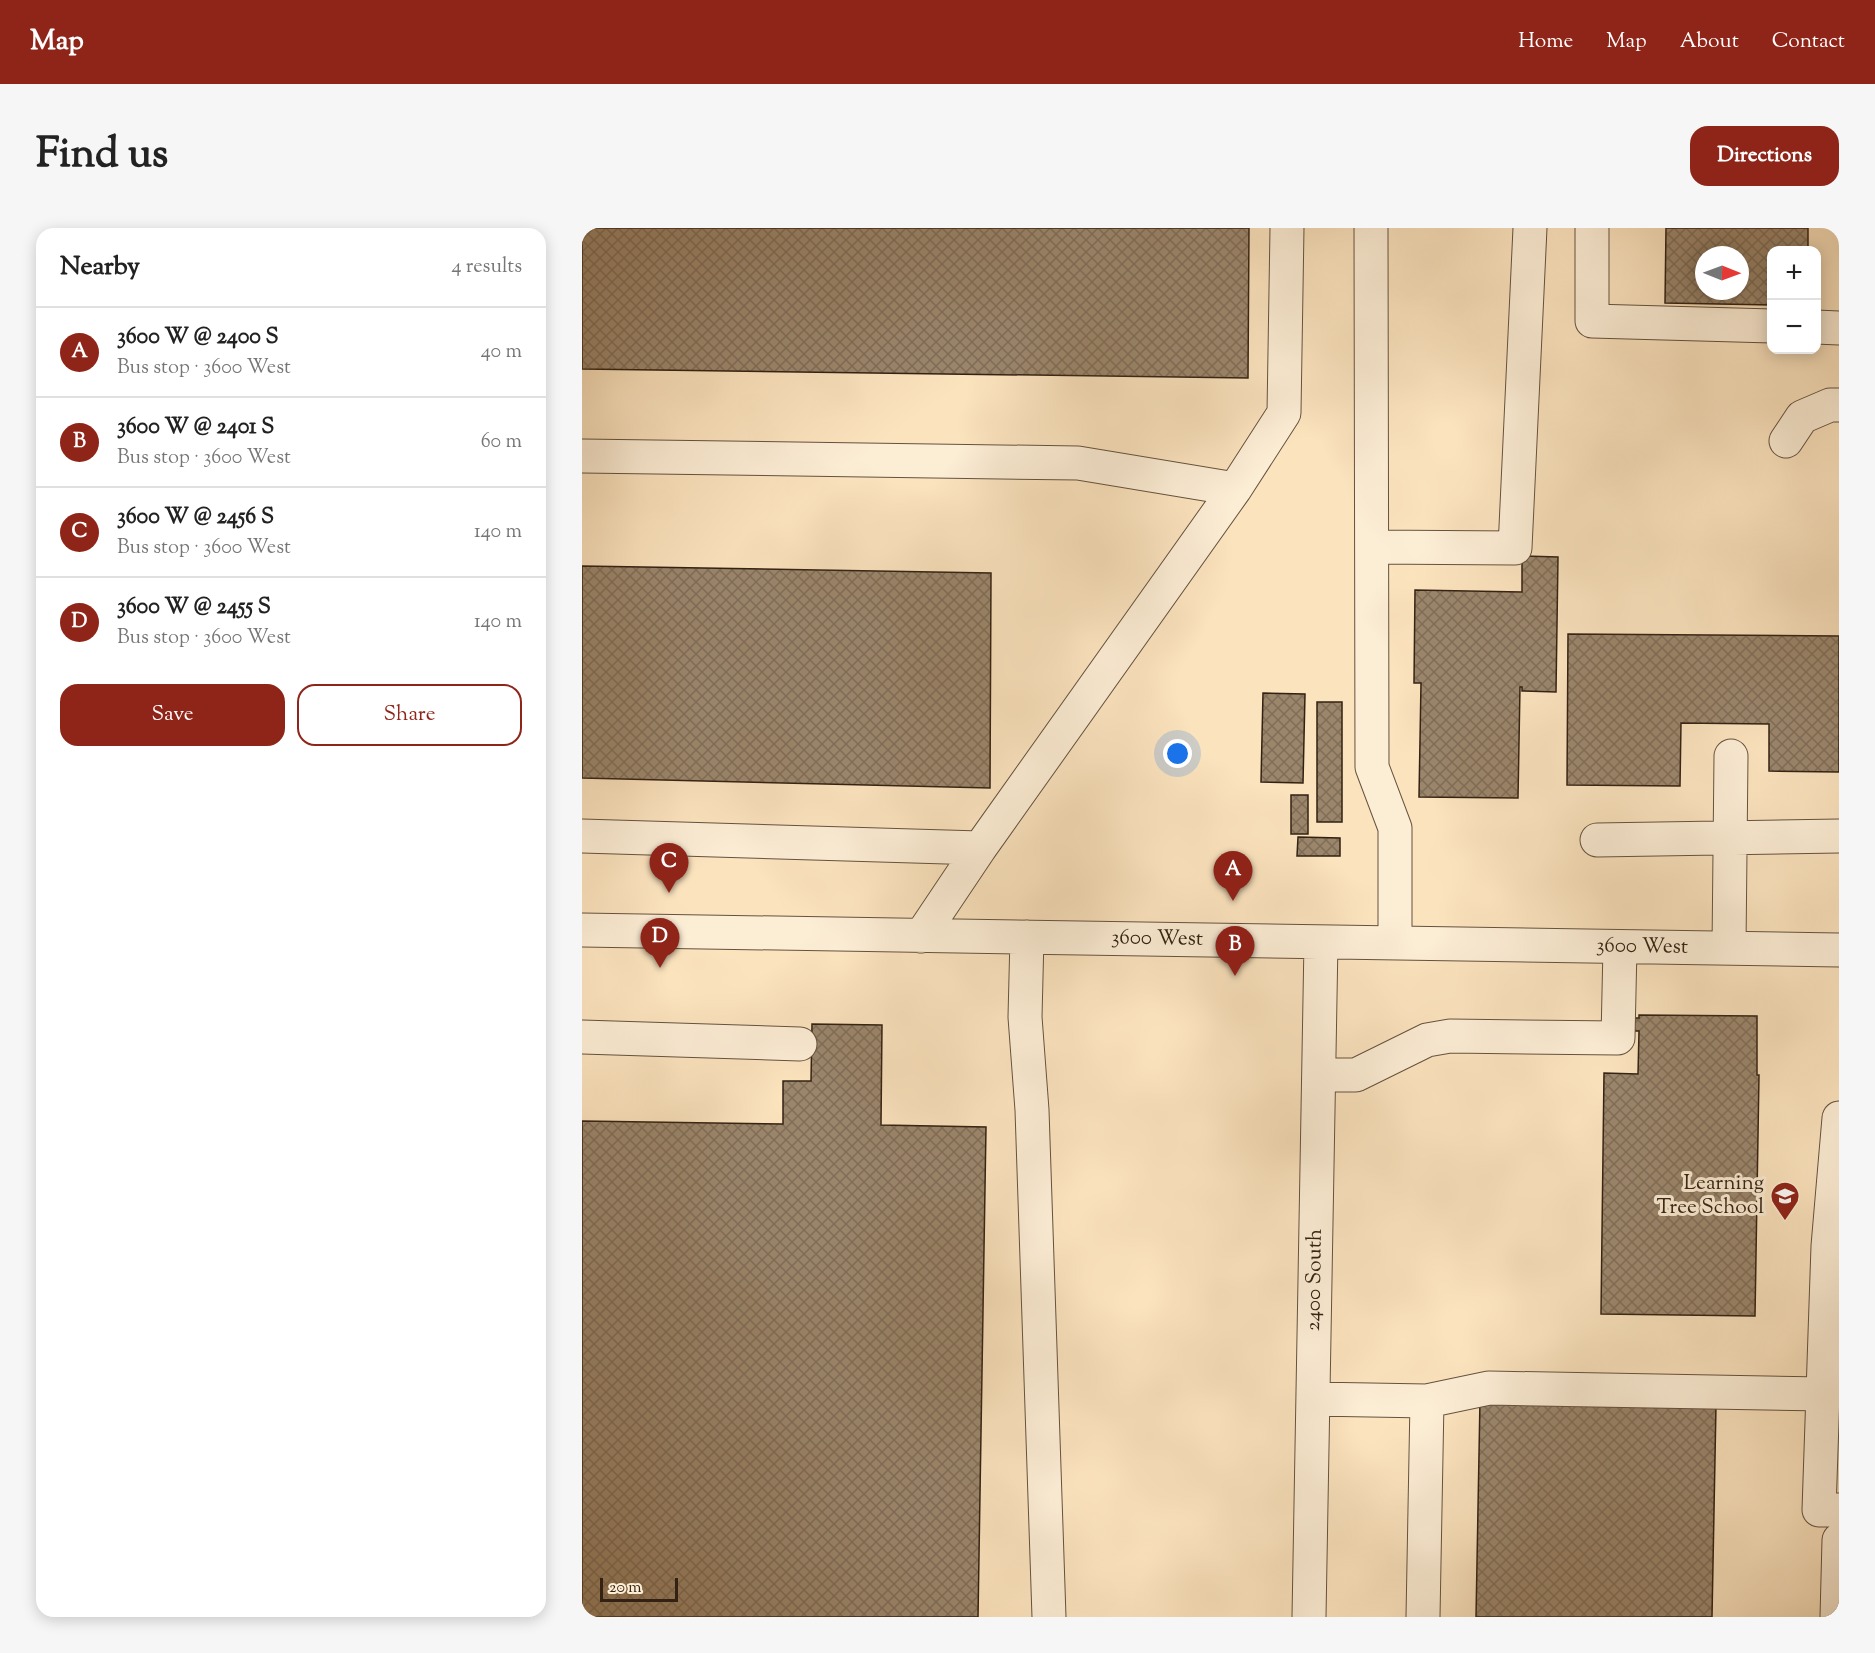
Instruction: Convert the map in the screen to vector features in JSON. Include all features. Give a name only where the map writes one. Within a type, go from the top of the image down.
[{"type":"street","points":[[921,936],[980,848],[1235,489],[1284,413],[1287,228]]},
{"type":"street","points":[[1371,228],[1372,767],[1395,828],[1395,943]]},
{"type":"street","points":[[1372,547],[1515,548],[1530,228]]},
{"type":"street","points":[[1592,228],[1592,321],[1767,326]]},
{"type":"street","points":[[1821,327],[1839,328]]},
{"type":"street","points":[[1786,441],[1802,417],[1830,405],[1839,405]]},
{"type":"street","points":[[582,456],[1078,463],[1235,489]]},
{"type":"street","points":[[1729,948],[1731,756]]},
{"type":"street","points":[[582,836],[980,848]]},
{"type":"street","points":[[1597,840],[1839,836]]},
{"type":"street","name":"3600 West","points":[[582,930],[1839,950]]},
{"type":"street","points":[[1028,937],[1025,1017],[1032,1110],[1049,1617]]},
{"type":"street","name":"2400 South","points":[[1309,1617],[1321,942]]},
{"type":"street","points":[[1319,1075],[1356,1075],[1427,1040],[1450,1036],[1618,1038],[1620,947]]},
{"type":"street","points":[[582,1037],[800,1044]]},
{"type":"street","points":[[1838,1124],[1828,1246],[1820,1510],[1839,1510]]},
{"type":"street","points":[[1313,1399],[1427,1401],[1489,1388],[1824,1394]]},
{"type":"street","points":[[1423,1617],[1427,1401]]},
{"type":"street","points":[[1837,1617],[1839,1540]]},
{"type":"building","points":[[582,228],[1249,228],[1248,378],[582,369]]},
{"type":"building","points":[[1666,228],[1808,228],[1808,246],[1767,246],[1767,305],[1665,303]]},
{"type":"building","points":[[1522,556],[1558,557],[1556,692],[1522,691],[1520,687],[1518,798],[1419,797],[1421,683],[1414,683],[1415,590],[1522,592]]},
{"type":"building","points":[[582,566],[991,573],[990,788],[582,778]]},
{"type":"building","points":[[1568,634],[1839,636],[1839,772],[1769,771],[1769,724],[1681,723],[1680,786],[1567,785]]},
{"type":"building","points":[[1263,693],[1305,694],[1303,783],[1261,782]]},
{"type":"building","points":[[1317,702],[1342,702],[1342,822],[1317,822]]},
{"type":"building","points":[[1291,795],[1308,795],[1308,834],[1291,834]]},
{"type":"building","points":[[1298,837],[1340,838],[1340,856],[1297,856]]},
{"type":"building","points":[[1639,1015],[1757,1016],[1757,1075],[1759,1075],[1755,1316],[1601,1314],[1604,1073],[1638,1074],[1639,1031],[1633,1031],[1633,1018],[1639,1018]]},
{"type":"building","points":[[812,1024],[882,1025],[881,1125],[986,1127],[978,1617],[582,1617],[582,1121],[783,1124],[783,1081],[811,1081]]},
{"type":"building","points":[[1480,1400],[1716,1405],[1712,1617],[1476,1617]]},
{"type":"place","name":"3600 W @ 2456 S","points":[[669,893]]},
{"type":"place","name":"3600 W @ 2400 S","points":[[1233,901]]},
{"type":"place","name":"3600 W @ 2455 S","points":[[660,968]]},
{"type":"place","name":"3600 W @ 2401 S","points":[[1235,976]]},
{"type":"place","name":"Learning Tree School","points":[[1785,1222]]}]
